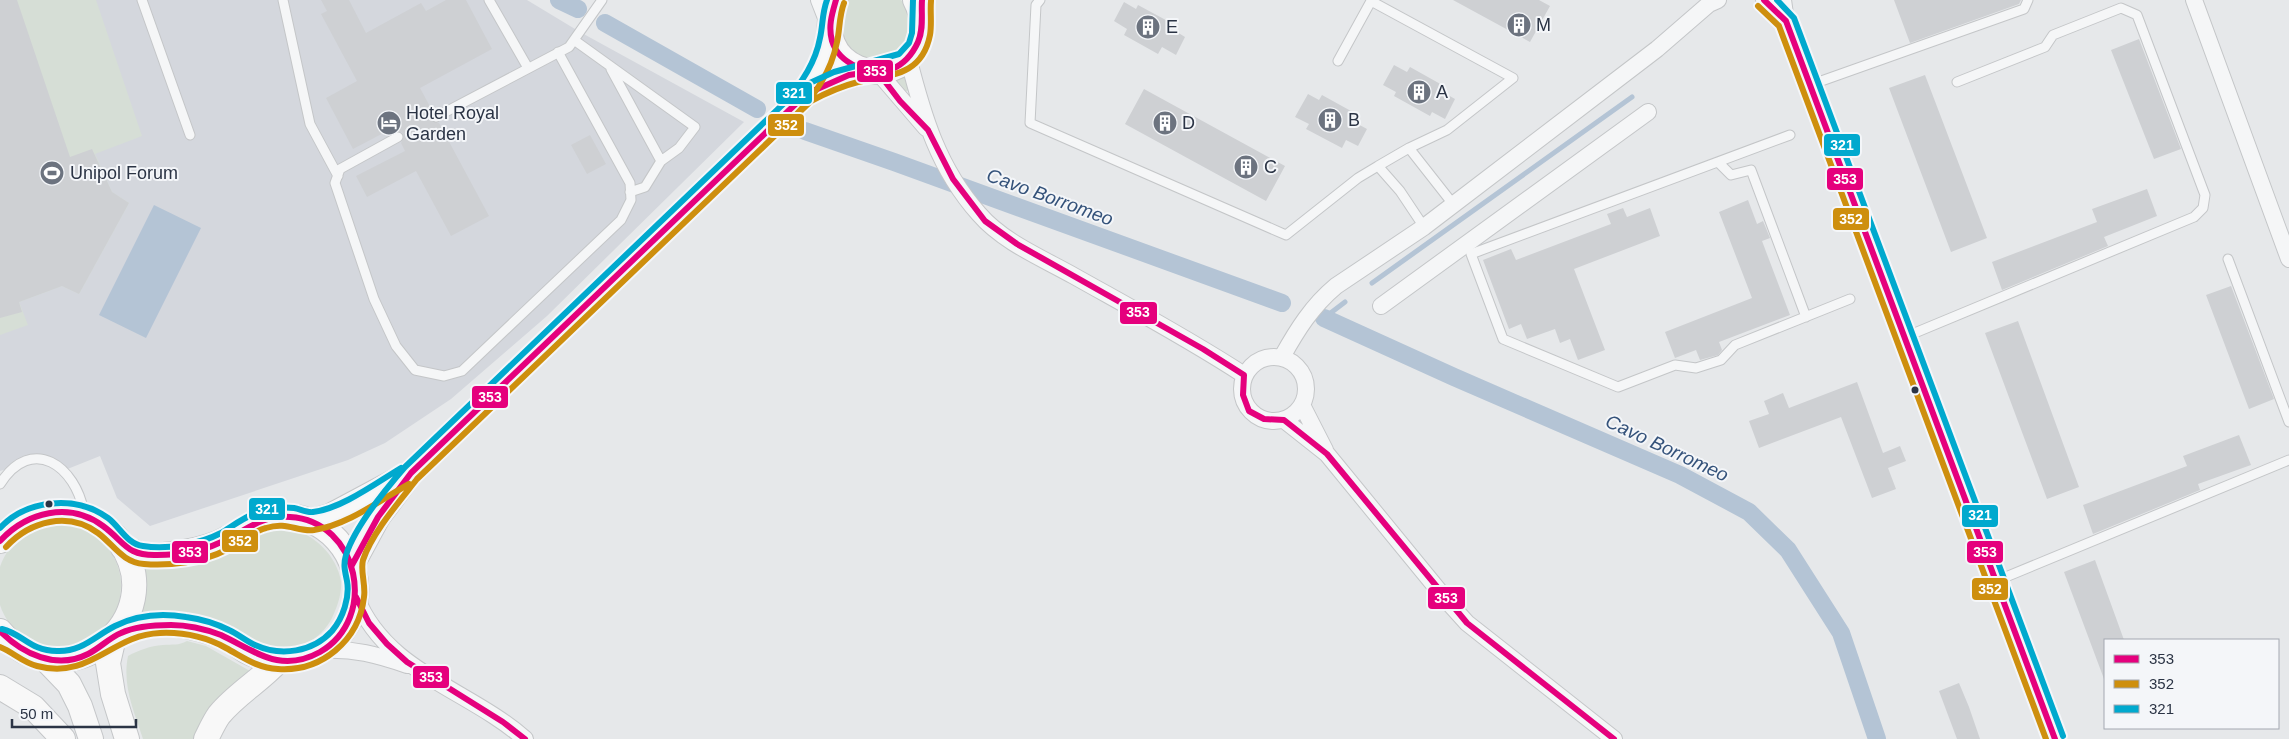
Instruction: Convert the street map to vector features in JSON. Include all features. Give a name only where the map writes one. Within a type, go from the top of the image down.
[{"type":"main road","points":[[806,94],[821,67],[829,29],[830,12],[836,0]]},
{"type":"main road","points":[[352,564],[378,517],[411,473],[806,94],[826,82],[893,68],[908,57],[921,36],[919,5]]},
{"type":"main road","points":[[829,29],[834,47],[841,56],[854,66],[872,71]]},
{"type":"main road","points":[[311,522],[330,516],[411,473]]},
{"type":"main road","points":[[2,636],[20,650],[45,659],[70,659],[85,656],[105,645],[114,637],[128,615],[132,601],[132,570],[123,548],[107,529],[85,516],[68,512],[45,513],[3,530]]},
{"type":"main road","points":[[114,637],[143,626],[176,625],[215,633],[257,656],[278,661],[305,658],[322,650],[344,628],[354,607],[356,596],[356,577],[352,564],[338,540],[322,527],[288,516],[268,518],[242,529],[216,544],[178,553],[142,555],[123,548]]},
{"type":"main road","points":[[114,637],[108,663],[113,694],[128,739]]},
{"type":"main road","points":[[45,659],[69,684],[80,706],[91,739]]},
{"type":"main road","points":[[206,739],[218,716],[232,701],[264,676],[278,661]]},
{"type":"main road","points":[[0,688],[33,708],[63,739]]},
{"type":"street","points":[[819,0],[829,29]]},
{"type":"street","points":[[1764,0],[1786,21]]},
{"type":"street","points":[[1783,0],[1786,21],[2055,739]]},
{"type":"street","points":[[2194,0],[2289,259]]},
{"type":"street","points":[[1282,357],[1300,324],[1324,296],[1424,227],[1657,49],[1713,1]]},
{"type":"street","points":[[908,57],[928,130],[939,155],[978,213],[1016,244],[1203,348],[1244,375]]},
{"type":"street","points":[[872,71],[928,130]]},
{"type":"street","points":[[1381,306],[1648,112]]},
{"type":"street","points":[[1270,356],[1282,357],[1298,367],[1304,376],[1306,396],[1297,411],[1284,420],[1273,422],[1263,420],[1253,414],[1246,406],[1241,391],[1244,375],[1250,366],[1260,359],[1270,356]]},
{"type":"street","points":[[1302,405],[1327,454],[1449,603],[1468,623],[1614,739]]},
{"type":"street","points":[[1284,420],[1327,454]]},
{"type":"street","points":[[356,596],[363,616],[378,636],[411,666],[474,703],[525,739]]},
{"type":"street","points":[[322,650],[344,649],[370,653],[411,666]]},
{"type":"lane","points":[[142,0],[190,135]]},
{"type":"lane","points":[[283,0],[310,124],[338,176]]},
{"type":"lane","points":[[489,0],[528,68]]},
{"type":"lane","points":[[436,117],[568,47],[602,0]]},
{"type":"lane","points":[[1040,0],[1036,5],[1030,123],[1286,235],[1358,178],[1409,148],[1447,130],[1513,78],[1371,1],[1338,61]]},
{"type":"lane","points":[[1810,85],[2024,9],[2028,0]]},
{"type":"lane","points":[[1905,337],[2194,217],[2204,208],[2205,195],[2137,15],[2121,8],[2053,35],[2045,47],[1958,82]]},
{"type":"lane","points":[[574,40],[695,127],[679,148],[661,161],[645,187],[630,192]]},
{"type":"lane","points":[[398,137],[340,169],[335,182],[374,298],[396,346],[415,370],[444,376],[462,371],[621,220],[631,200],[630,183],[558,52]]},
{"type":"lane","points":[[609,66],[661,161]]},
{"type":"lane","points":[[1790,135],[1471,254],[1503,339],[1618,387],[1675,365],[1696,368],[1720,360],[1735,345],[1850,299]]},
{"type":"lane","points":[[1409,148],[1453,204]]},
{"type":"lane","points":[[1718,162],[1731,175],[1751,170],[1806,317]]},
{"type":"lane","points":[[1378,166],[1395,186],[1424,227]]},
{"type":"lane","points":[[2228,259],[2289,422]]},
{"type":"lane","points":[[0,484],[7,473],[20,463],[36,458],[50,460],[62,468],[70,480],[82,503],[85,516]]},
{"type":"lane","points":[[1996,581],[2289,460]]},
{"type":"shaded area","points":[[0,0],[527,0],[580,32],[744,122],[547,316],[451,399],[385,443],[348,460],[150,526],[117,498],[100,456],[65,470],[37,460],[0,471]]},
{"type":"shaded area","name":"Unipol Forum","points":[[0,0],[96,0],[142,136],[95,154],[112,192],[129,203],[79,294],[62,286],[19,302],[28,325],[0,335]]},
{"type":"shaded area","points":[[849,0],[901,0],[910,18],[909,38],[905,47],[890,59],[880,61],[856,56],[841,37],[841,12]]},
{"type":"shaded area","points":[[906,73],[909,90],[903,93],[892,79]]},
{"type":"shaded area","points":[[47,525],[71,525],[93,534],[111,552],[120,574],[120,598],[111,620],[93,638],[71,647],[47,647],[25,638],[7,620],[-1,601],[-1,571],[7,552],[25,534]]},
{"type":"shaded area","points":[[271,530],[290,530],[308,536],[330,555],[339,572],[341,591],[336,609],[327,626],[314,639],[288,648],[272,648],[257,644],[228,626],[194,615],[161,614],[140,617],[145,592],[142,566],[172,566],[211,558],[233,550],[255,534]]},
{"type":"shaded area","points":[[187,641],[206,646],[250,671],[195,739],[143,739],[128,688],[128,656],[149,647],[178,644]]},
{"type":"water","points":[[154,205],[201,228],[146,338],[99,315]]},
{"type":"building","name":"Unipol Forum","points":[[0,0],[17,0],[70,157],[92,149],[112,192],[129,203],[79,294],[62,286],[19,302],[22,312],[0,318]]},
{"type":"building","name":"Hotel Royal Garden","points":[[321,0],[349,0],[366,33],[421,3],[426,11],[446,0],[466,0],[492,49],[420,88],[433,112],[430,116],[431,120],[439,123],[489,216],[451,236],[416,171],[367,197],[356,176],[405,151],[401,143],[404,137],[402,132],[395,132],[393,128],[353,149],[326,98],[357,81],[321,14],[327,11]]},
{"type":"building","name":"M","points":[[1453,0],[1539,0],[1550,6],[1530,42]]},
{"type":"building","points":[[1894,0],[2021,0],[2019,4],[1910,43]]},
{"type":"building","name":"E","points":[[1124,2],[1136,9],[1138,5],[1175,25],[1172,29],[1185,37],[1176,55],[1162,47],[1158,54],[1124,35],[1127,29],[1114,21]]},
{"type":"building","points":[[2139,39],[2181,149],[2154,159],[2111,50]]},
{"type":"building","name":"A","points":[[1394,65],[1407,72],[1410,67],[1444,86],[1441,91],[1455,99],[1445,119],[1432,112],[1430,116],[1394,96],[1396,92],[1383,85]]},
{"type":"building","points":[[1925,75],[1987,238],[1951,252],[1889,88]]},
{"type":"building","points":[[1144,89],[1285,166],[1266,201],[1125,124]]},
{"type":"building","name":"B","points":[[1308,94],[1319,100],[1322,95],[1360,116],[1356,123],[1367,129],[1358,146],[1346,140],[1342,148],[1306,129],[1309,124],[1295,117]]},
{"type":"building","points":[[590,135],[606,164],[587,174],[571,145]]},
{"type":"building","points":[[2147,189],[2157,216],[2104,237],[2108,246],[2002,290],[1992,262],[2097,222],[2092,209]]},
{"type":"building","points":[[1748,200],[1757,224],[1763,221],[1770,238],[1762,241],[1790,315],[1719,342],[1722,350],[1718,355],[1700,360],[1696,350],[1675,358],[1665,332],[1752,298],[1719,212]]},
{"type":"building","points":[[1623,208],[1627,217],[1650,208],[1660,236],[1574,269],[1605,350],[1578,360],[1570,339],[1560,343],[1555,329],[1527,339],[1521,324],[1509,329],[1483,260],[1511,249],[1516,260],[1611,224],[1607,214]]},
{"type":"building","points":[[2231,286],[2274,399],[2249,409],[2206,295]]},
{"type":"building","points":[[2018,321],[2079,487],[2047,499],[1985,333]]},
{"type":"building","points":[[1857,382],[1883,453],[1900,446],[1906,461],[1888,468],[1896,489],[1872,498],[1841,417],[1759,448],[1749,421],[1769,414],[1764,401],[1783,393],[1789,408]]},
{"type":"building","points":[[2239,435],[2251,465],[2198,484],[2200,490],[2093,534],[2083,505],[2187,466],[2183,456]]},
{"type":"building","points":[[2095,560],[2124,639],[2104,639],[2104,679],[2064,572]]},
{"type":"building","points":[[1959,683],[1980,739],[1957,739],[1939,691]]},
{"type":"waterway","name":"Cavo Borromeo","points":[[559,0],[578,9]]},
{"type":"waterway","name":"Cavo Borromeo","points":[[605,23],[757,109]]},
{"type":"waterway","points":[[1372,283],[1632,97]]},
{"type":"waterway","name":"Cavo Borromeo","points":[[805,131],[1282,303]]},
{"type":"waterway","points":[[1324,318],[1345,302]]},
{"type":"waterway","name":"Cavo Borromeo","points":[[1324,318],[1454,377],[1680,475],[1749,512],[1788,550],[1841,633],[1877,739]]},
{"type":"transit line","name":"321","points":[[782,105],[801,83],[811,66],[818,48],[827,0]]},
{"type":"transit line","name":"353","points":[[836,0],[830,25],[832,41],[836,49],[841,56],[857,67],[875,71],[884,71],[896,67],[908,58],[914,50],[921,32],[922,0]]},
{"type":"transit line","name":"321","points":[[2,629],[40,648],[66,651],[88,643],[123,622],[159,615],[192,618],[218,625],[255,645],[275,651],[296,650],[316,644],[336,626],[345,607],[348,587],[345,568],[346,555],[356,532],[371,509],[405,467],[801,87],[834,72],[899,54],[909,43],[912,33],[913,0]]},
{"type":"transit line","name":"353","points":[[1764,0],[1786,21],[2055,739]]},
{"type":"transit line","name":"321","points":[[1777,0],[1794,18],[2063,736]]},
{"type":"transit line","name":"352","points":[[0,647],[22,660],[37,666],[56,669],[72,667],[87,662],[128,641],[160,633],[186,634],[202,638],[257,664],[278,669],[294,669],[309,665],[335,651],[346,640],[361,613],[364,597],[362,564],[367,550],[387,518],[417,479],[811,101],[858,82],[893,75],[912,66],[920,59],[926,49],[930,35],[931,1]]},
{"type":"transit line","name":"352","points":[[794,117],[815,92],[831,63],[844,3]]},
{"type":"transit line","name":"352","points":[[1758,6],[1779,26],[2046,739]]},
{"type":"transit line","name":"353","points":[[352,565],[378,517],[411,473],[806,94],[849,75],[877,71],[900,101],[928,130],[953,179],[985,221],[1017,244],[1203,349],[1244,375],[1243,395],[1249,411],[1264,419],[1284,420],[1327,454],[1467,623],[1614,739]]},
{"type":"transit line","name":"321","points":[[0,528],[11,518],[24,511],[38,506],[67,503],[95,511],[108,518],[128,539],[137,545],[152,547],[183,545],[213,537],[260,511],[273,508],[294,508],[311,512],[324,510],[347,501],[401,468]]},
{"type":"transit line","name":"352","points":[[6,547],[26,531],[38,525],[50,522],[74,522],[98,533],[124,556],[136,563],[175,564],[207,558],[226,550],[255,532],[273,526],[314,530],[339,523],[409,484]]},
{"type":"transit line","name":"353","points":[[0,541],[11,531],[35,517],[63,512],[90,518],[103,526],[127,547],[139,553],[147,555],[172,554],[196,551],[212,546],[261,521],[279,517],[290,517],[314,523],[332,535],[345,553],[353,573],[355,595],[350,617],[338,637],[320,652],[292,661],[268,658],[221,635],[203,629],[184,626],[158,625],[133,629],[117,635],[88,654],[76,659],[64,660],[52,660],[30,653],[19,647],[0,631]]},
{"type":"transit line","name":"353","points":[[356,597],[369,623],[387,644],[407,662],[503,722],[525,739]]},
{"type":"place","name":"M","points":[[1519,25]]},
{"type":"place","name":"E","points":[[1148,27]]},
{"type":"place","name":"A","points":[[1419,92]]},
{"type":"place","name":"B","points":[[1330,120]]},
{"type":"place","name":"Hotel Royal Garden","points":[[389,123]]},
{"type":"place","name":"D","points":[[1165,123]]},
{"type":"place","name":"C","points":[[1246,167]]},
{"type":"place","name":"Unipol Forum","points":[[52,173]]}]
